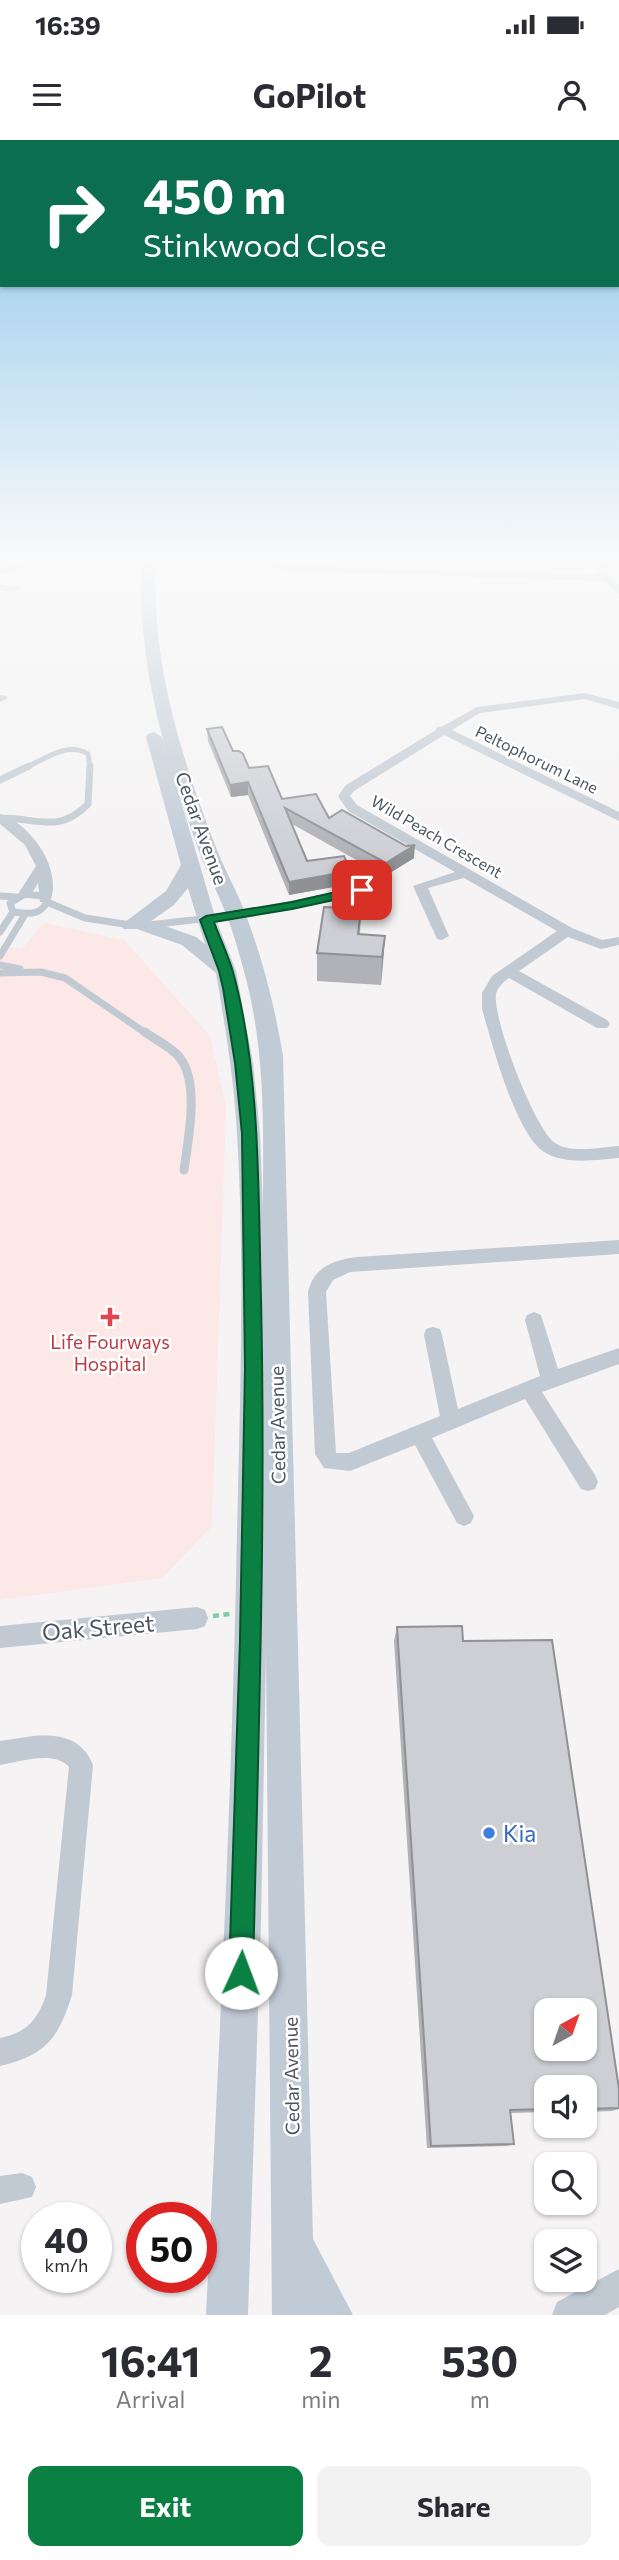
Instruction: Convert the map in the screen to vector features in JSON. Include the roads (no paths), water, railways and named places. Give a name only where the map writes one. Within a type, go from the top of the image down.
[{"type":"main road","name":"Cedar Avenue","points":[[143,656],[151,726],[190,865],[221,917],[262,1003],[274,1077],[276,1428],[293,2315]]},
{"type":"main road","name":"Cedar Avenue","points":[[151,656],[152,672],[171,741],[211,859],[242,1063],[249,1134],[254,1368],[251,1612],[243,1922],[227,2315]]},
{"type":"main road","points":[[137,925],[173,897],[190,865]]},
{"type":"main road","points":[[137,925],[189,941],[226,971]]},
{"type":"main road","points":[[293,2247],[332,2315]]},
{"type":"street","name":"Wild Peach Crescent","points":[[619,706],[590,696],[477,710],[441,729],[351,788],[344,796],[352,808],[567,931],[601,945],[619,942]]},
{"type":"street","name":"Peltophorum Lane","points":[[441,729],[619,817]]},
{"type":"street","points":[[0,818],[36,848],[41,868],[44,904]]},
{"type":"street","points":[[21,895],[41,868]]},
{"type":"street","points":[[442,936],[420,886],[467,873]]},
{"type":"street","points":[[567,931],[497,979],[489,993],[489,1009],[534,1132],[550,1147],[561,1151],[619,1152]]},
{"type":"street","points":[[508,971],[602,1024]]},
{"type":"street","points":[[619,1247],[357,1264],[343,1266],[326,1274],[317,1292],[323,1448],[327,1459],[337,1464],[350,1462],[551,1380],[619,1356]]},
{"type":"street","points":[[534,1320],[551,1380]]},
{"type":"street","points":[[433,1335],[451,1422]]},
{"type":"street","points":[[530,1390],[588,1482]]},
{"type":"street","points":[[420,1435],[464,1516]]},
{"type":"street","name":"Oak Street","points":[[0,1637],[197,1618]]},
{"type":"street","points":[[0,1753],[63,1749],[78,1757],[81,1773],[59,1995],[54,2011],[36,2040],[24,2047],[0,2052]]},
{"type":"street","points":[[570,2315],[619,2287]]},
{"type":"lane","points":[[0,780],[68,748],[79,748],[88,754],[89,804],[71,820],[57,825],[22,817],[0,818]]},
{"type":"lane","points":[[0,898],[37,894],[44,904],[72,914],[137,925],[221,917],[368,889]]},
{"type":"lane","points":[[10,903],[21,895]]},
{"type":"lane","points":[[0,898],[10,903],[13,912]]},
{"type":"lane","points":[[0,956],[24,916],[44,904]]},
{"type":"lane","points":[[13,912],[24,916]]},
{"type":"lane","points":[[0,932],[13,912]]},
{"type":"lane","points":[[0,965],[65,978],[179,1056],[189,1072],[190,1093],[184,1170]]},
{"type":"lane","points":[[0,973],[32,971]]},
{"type":"place","name":"Life Fourways Hospital","points":[[110,1317]]},
{"type":"place","name":"Kia","points":[[489,1833]]}]
